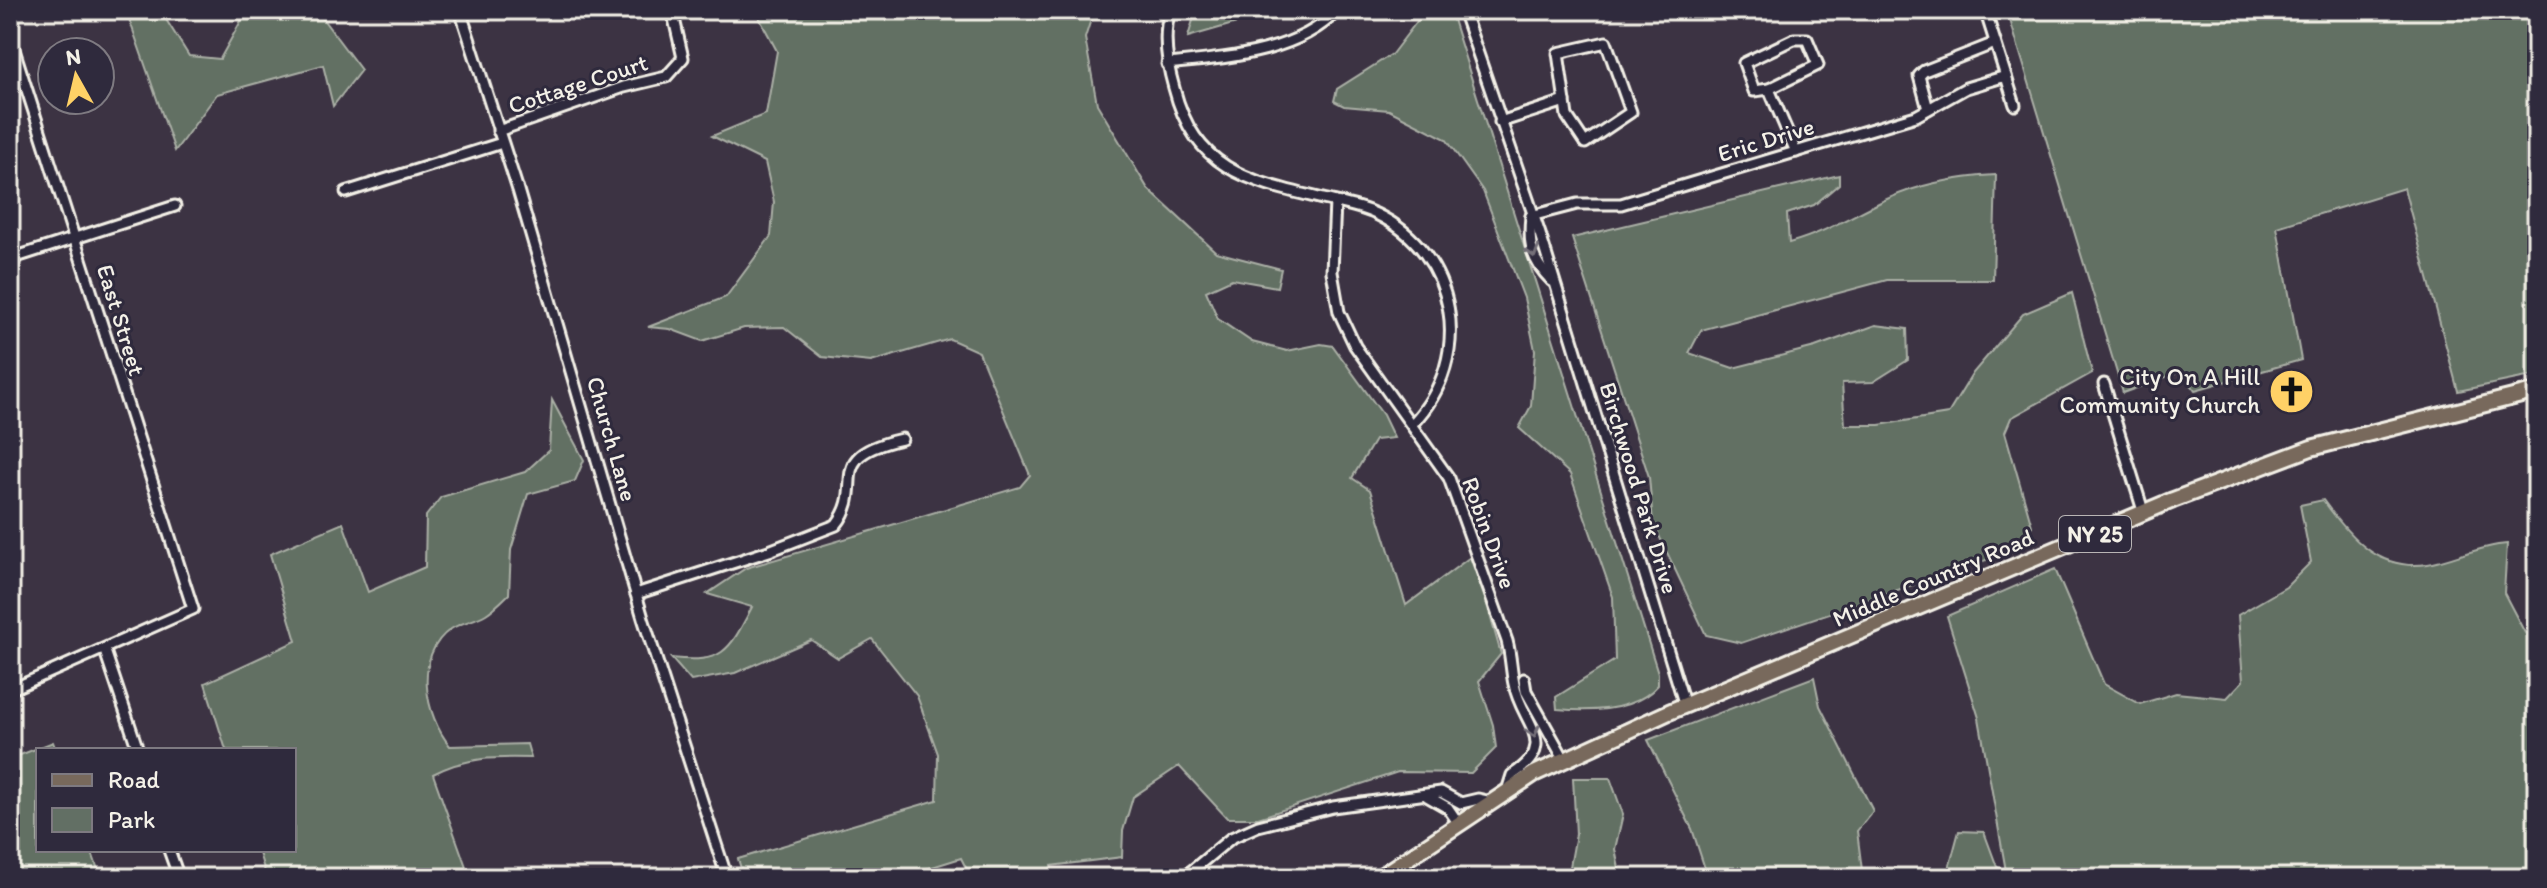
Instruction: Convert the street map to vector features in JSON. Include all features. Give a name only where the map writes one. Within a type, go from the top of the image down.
[{"type":"main road","name":"Middle Country Road","points":[[1378,878],[1507,791],[1564,759],[1685,706],[2144,514],[2311,448],[2537,391]]},
{"type":"street","name":"Church Lane","points":[[460,10],[636,594],[727,878]]},
{"type":"street","name":"Cottage Court","points":[[498,131],[670,73],[683,58],[684,48],[672,10]]},
{"type":"street","points":[[1170,10],[1167,64],[1182,118],[1204,151],[1236,172],[1273,187],[1376,214],[1408,237],[1434,268],[1447,300],[1453,338],[1444,376],[1429,406],[1413,423]]},
{"type":"street","points":[[1167,64],[1223,58],[1289,42],[1323,27],[1338,10]]},
{"type":"street","name":"Birchwood Park Drive","points":[[1463,10],[1531,216],[1548,243],[1553,282],[1685,706]]},
{"type":"street","points":[[1985,10],[2015,105]]},
{"type":"street","name":"East Street","points":[[10,37],[193,609],[105,651]]},
{"type":"street","points":[[1794,39],[1807,39],[1818,65],[1769,89],[1754,91],[1744,63],[1794,39]]},
{"type":"street","points":[[1606,42],[1631,112],[1585,143],[1567,116],[1565,101],[1558,53],[1606,42]]},
{"type":"street","points":[[1928,109],[1919,76],[1924,71],[1995,43]]},
{"type":"street","name":"Eric Drive","points":[[1531,216],[1577,204],[1621,204],[1928,109],[1966,88],[2006,76]]},
{"type":"street","points":[[1769,89],[1796,152]]},
{"type":"street","points":[[1500,122],[1565,101]]},
{"type":"street","points":[[346,192],[502,143]]},
{"type":"street","name":"Robin Drive","points":[[1335,202],[1332,272],[1339,312],[1355,346],[1413,423],[1449,478],[1514,664],[1538,702],[1541,717],[1564,759]]},
{"type":"street","points":[[10,259],[175,206]]},
{"type":"street","name":"Birchwood Park Drive","points":[[1531,216],[1528,242],[1536,264],[1553,282]]},
{"type":"street","points":[[2104,384],[2144,514]]},
{"type":"street","points":[[636,594],[769,551],[836,525],[843,516],[850,468],[855,458],[880,444],[902,439]]},
{"type":"street","points":[[10,690],[105,651],[137,748]]},
{"type":"street","name":"Robin Drive","points":[[1507,791],[1512,775],[1528,765],[1537,745],[1536,734],[1513,683],[1514,664]]},
{"type":"street","points":[[1187,875],[1231,838],[1258,826],[1333,807],[1441,792],[1448,793],[1461,803],[1478,799],[1491,802]]},
{"type":"street","points":[[1427,796],[1448,808],[1459,824]]},
{"type":"street","points":[[170,852],[179,878]]},
{"type":"street","points":[[1187,875],[1201,878]]},
{"type":"green space","points":[[126,10],[160,10],[189,56],[220,59],[247,10],[316,10],[361,70],[333,106],[323,65],[217,94],[175,151]]},
{"type":"green space","points":[[755,10],[1094,10],[1085,38],[1097,104],[1148,189],[1216,252],[1281,269],[1277,287],[1232,279],[1206,291],[1218,319],[1252,342],[1287,351],[1321,344],[1333,346],[1383,415],[1394,438],[1375,440],[1352,478],[1370,490],[1406,605],[1473,555],[1501,654],[1479,681],[1493,725],[1496,748],[1471,773],[1398,772],[1258,818],[1227,818],[1179,766],[1133,797],[1123,831],[1122,857],[1051,866],[1048,878],[971,878],[961,858],[897,878],[744,878],[738,859],[937,800],[938,754],[917,696],[872,639],[838,658],[811,640],[735,673],[691,681],[671,658],[703,659],[723,651],[752,607],[707,594],[746,568],[1020,487],[1030,475],[979,352],[950,339],[871,362],[822,357],[784,327],[744,328],[702,341],[670,329],[648,327],[726,297],[771,236],[774,202],[765,162],[712,136],[766,114],[777,51]]},
{"type":"green space","points":[[1196,10],[1292,10],[1284,14],[1265,11],[1247,20],[1188,37]]},
{"type":"green space","points":[[1421,10],[1450,10],[1658,673],[1658,685],[1637,701],[1624,705],[1597,710],[1557,709],[1556,697],[1615,660],[1613,597],[1570,474],[1519,428],[1531,406],[1535,350],[1524,298],[1483,191],[1446,139],[1389,110],[1344,106],[1334,101],[1337,89],[1392,54],[1421,16]]},
{"type":"green space","points":[[2007,10],[2537,10],[2537,375],[2458,391],[2404,188],[2277,227],[2301,360],[2195,390],[2182,371],[2123,393]]},
{"type":"green space","points":[[1839,175],[1839,184],[1814,205],[1787,214],[1789,243],[1913,189],[1954,179],[1996,175],[1993,280],[1887,280],[1701,330],[1689,353],[1733,368],[1815,347],[1876,325],[1907,329],[1908,360],[1873,382],[1842,383],[1845,425],[1879,425],[1948,414],[1973,373],[2023,314],[2072,293],[2092,373],[2011,418],[2005,432],[2032,526],[2013,551],[1741,643],[1706,635],[1653,523],[1649,477],[1572,238]]},
{"type":"green space","points":[[552,400],[584,460],[575,481],[528,494],[511,550],[509,594],[486,614],[451,629],[439,640],[427,670],[429,703],[434,719],[450,746],[527,744],[531,758],[481,759],[433,774],[470,878],[267,878],[259,852],[296,852],[296,748],[225,748],[205,683],[296,641],[270,554],[343,523],[368,592],[425,567],[426,516],[441,497],[525,472],[549,450]]},
{"type":"green space","points":[[2323,500],[2354,538],[2380,557],[2394,562],[2428,564],[2507,544],[2504,593],[2525,633],[2537,620],[2537,878],[1943,878],[1948,872],[1959,831],[1984,832],[1997,867],[2006,871],[1979,718],[1947,616],[2055,569],[2104,684],[2140,704],[2176,693],[2227,698],[2243,681],[2238,615],[2286,587],[2311,562],[2300,505]]},
{"type":"green space","points":[[1814,677],[1820,706],[1873,811],[1857,831],[1863,878],[1708,878],[1692,829],[1648,740]]},
{"type":"green space","points":[[53,742],[55,748],[38,748]]},
{"type":"green space","points":[[36,749],[36,852],[92,852],[101,878],[10,878],[10,759]]},
{"type":"green space","points":[[1573,778],[1610,778],[1623,814],[1615,849],[1621,878],[1568,878],[1576,834]]},
{"type":"place","name":"City On A Hill Community Church","points":[[2291,391]]}]
